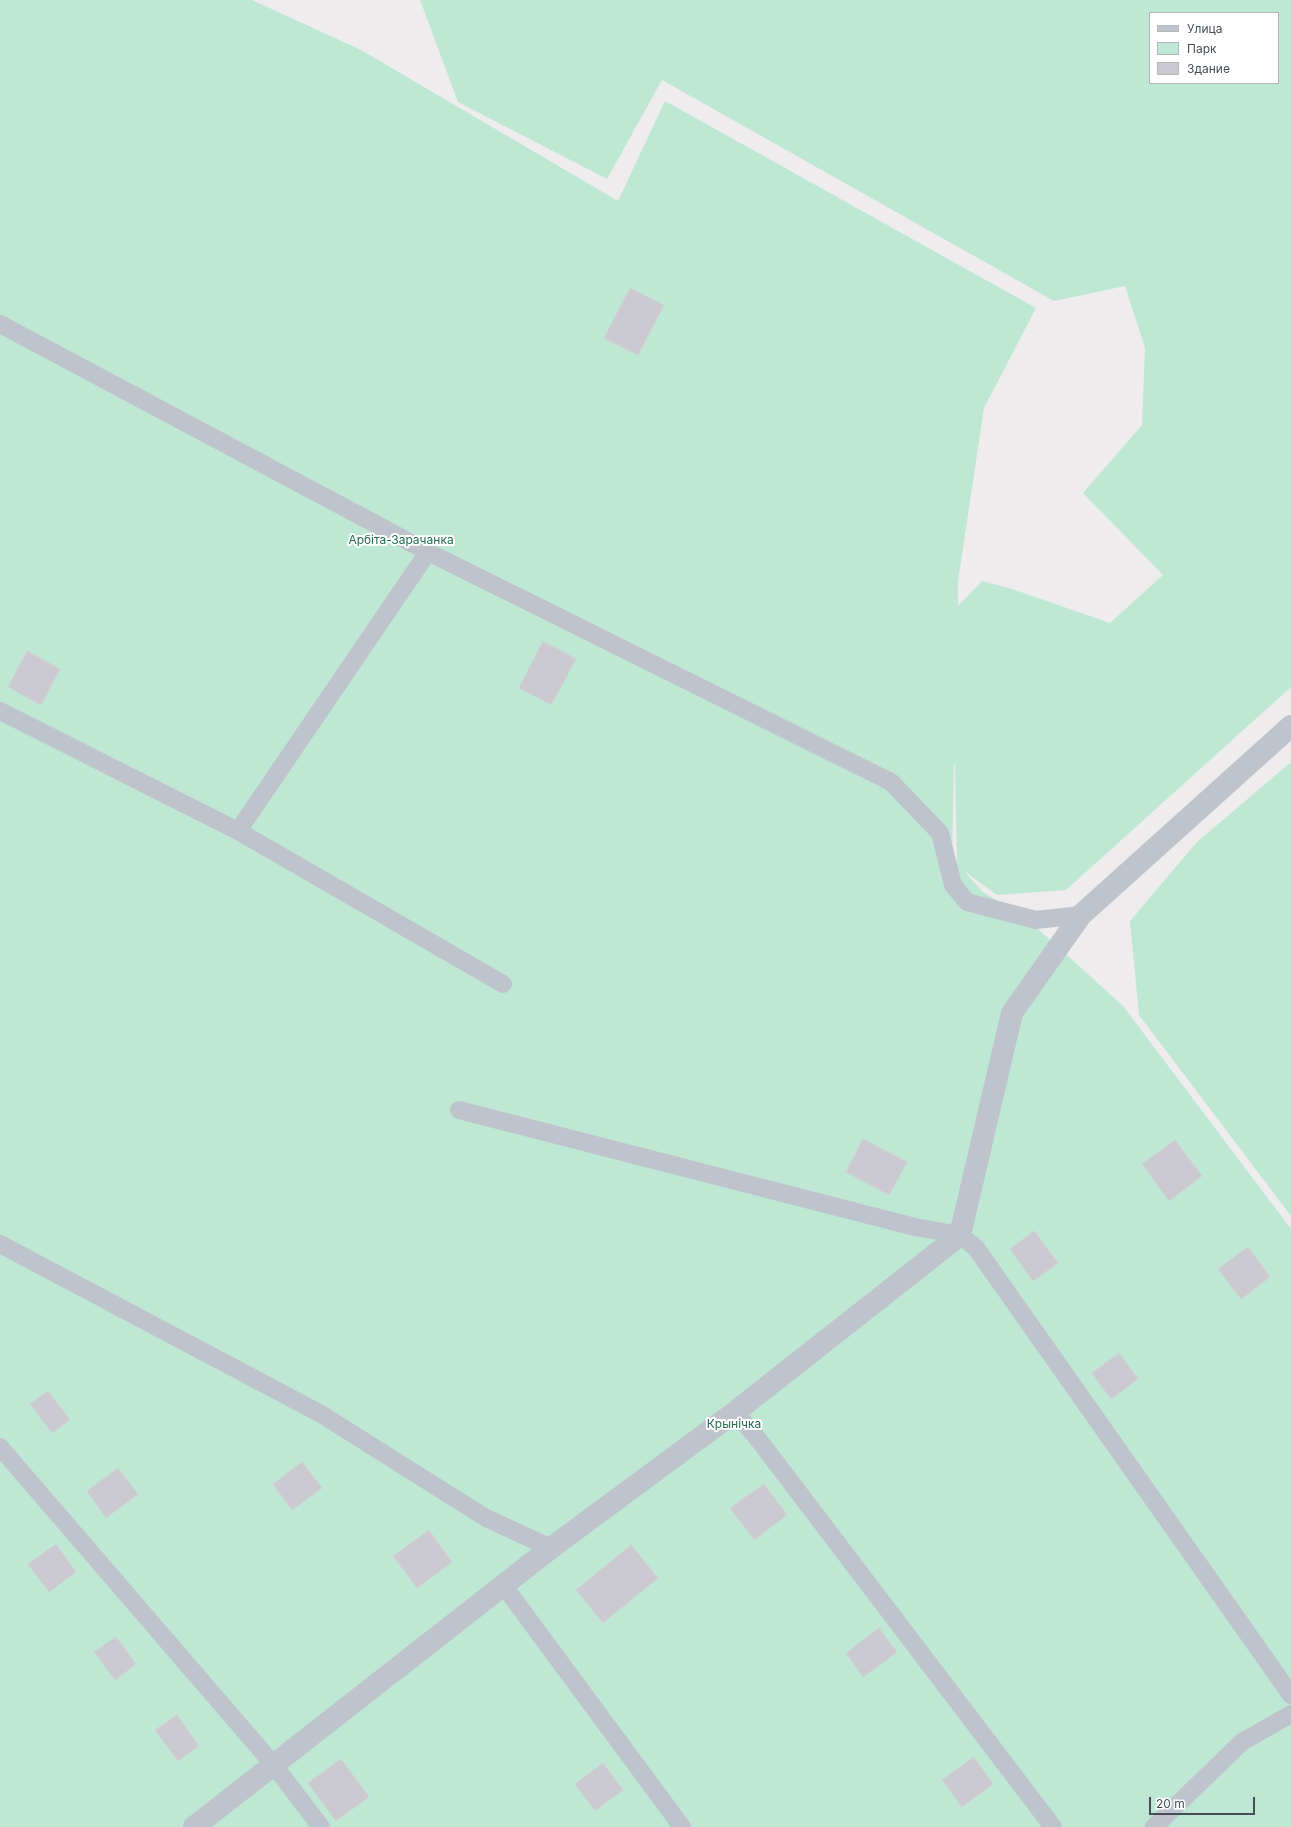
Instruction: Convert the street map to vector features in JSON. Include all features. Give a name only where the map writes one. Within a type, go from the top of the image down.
[{"type":"street","points":[[194,1827],[551,1548],[735,1412],[960,1235],[1012,1013],[1082,915],[1291,726]]},
{"type":"lane","points":[[0,324],[428,552],[890,782],[940,833],[953,885],[968,902],[1036,920],[1082,915]]},
{"type":"lane","points":[[238,831],[428,552]]},
{"type":"lane","points":[[0,711],[238,831],[503,984]]},
{"type":"lane","points":[[459,1110],[915,1228],[960,1235],[976,1248],[1291,1695]]},
{"type":"lane","points":[[0,1244],[321,1414],[486,1518],[551,1548]]},
{"type":"lane","points":[[735,1412],[758,1439],[1053,1827]]},
{"type":"lane","points":[[0,1447],[273,1764],[321,1827]]},
{"type":"lane","points":[[504,1586],[682,1827]]},
{"type":"lane","points":[[1154,1827],[1242,1742],[1291,1714]]},
{"type":"green space","points":[[0,0],[252,0],[361,50],[618,201],[665,101],[1036,308],[984,408],[958,581],[958,606],[982,581],[1012,589],[1110,623],[1163,575],[1083,493],[1142,425],[1145,348],[1125,286],[1054,301],[662,80],[607,179],[458,102],[420,0],[1291,0],[1291,687],[1066,890],[997,895],[964,871],[982,891],[1036,927],[1123,1006],[1291,1229],[1291,1827],[0,1827]],"holes":[[[954,764],[957,863],[952,859]]]},
{"type":"green space","points":[[1291,762],[1291,1216],[1139,1015],[1130,921],[1197,842]]},
{"type":"building","points":[[630,288],[664,305],[638,355],[604,338]]},
{"type":"building","points":[[543,641],[576,659],[551,705],[519,688]]},
{"type":"building","points":[[27,651],[60,669],[41,705],[8,687]]},
{"type":"building","points":[[863,1139],[907,1162],[889,1195],[846,1172]]},
{"type":"building","points":[[1175,1140],[1202,1176],[1169,1201],[1142,1164]]},
{"type":"building","points":[[1034,1231],[1058,1263],[1033,1281],[1010,1249]]},
{"type":"building","points":[[1248,1247],[1270,1277],[1241,1299],[1218,1269]]},
{"type":"building","points":[[1119,1353],[1138,1379],[1111,1399],[1092,1373]]},
{"type":"building","points":[[48,1391],[70,1420],[52,1433],[30,1404]]},
{"type":"building","points":[[302,1462],[322,1488],[292,1510],[273,1484]]},
{"type":"building","points":[[118,1468],[138,1494],[106,1518],[87,1491]]},
{"type":"building","points":[[764,1484],[787,1515],[754,1540],[730,1508]]},
{"type":"building","points":[[429,1530],[452,1562],[417,1588],[393,1556]]},
{"type":"building","points":[[56,1544],[76,1572],[49,1592],[28,1564]]},
{"type":"building","points":[[631,1545],[658,1578],[603,1623],[576,1590]]},
{"type":"building","points":[[879,1628],[897,1652],[863,1677],[846,1653]]},
{"type":"building","points":[[116,1637],[136,1664],[115,1680],[94,1652]]},
{"type":"building","points":[[177,1715],[199,1746],[178,1761],[155,1730]]},
{"type":"building","points":[[974,1757],[993,1784],[962,1807],[942,1780]]},
{"type":"building","points":[[341,1759],[369,1797],[336,1821],[308,1783]]},
{"type":"building","points":[[603,1763],[623,1790],[595,1811],[575,1784]]},
{"type":"park label","name":"Арбіта-Зарачанка","points":[[401,540]]},
{"type":"park label","name":"Крынічка","points":[[734,1424]]}]
